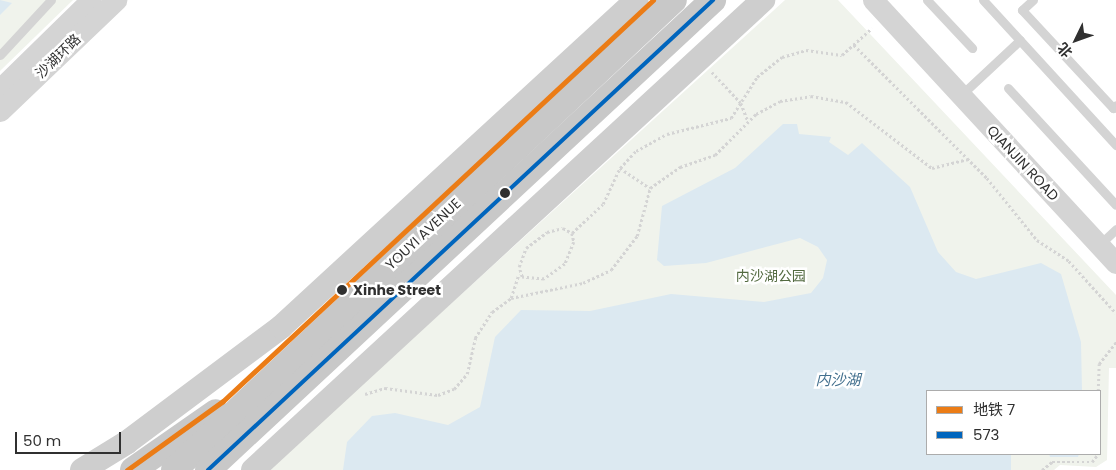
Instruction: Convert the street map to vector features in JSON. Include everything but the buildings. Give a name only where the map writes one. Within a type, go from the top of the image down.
[{"type":"main road","points":[[82,470],[126,443],[267,339],[636,0]]},
{"type":"main road","name":"YOUYI AVENUE","points":[[174,470],[674,0]]},
{"type":"main road","name":"YOUYI AVENUE","points":[[208,470],[713,0]]},
{"type":"main road","points":[[253,470],[763,0]]},
{"type":"main road","points":[[133,470],[206,417],[262,386]]},
{"type":"street","name":"沙湖环路","points":[[0,89],[91,0]]},
{"type":"street","name":"沙湖环路","points":[[0,111],[116,0]]},
{"type":"street","name":"QIANJIN ROAD","points":[[859,0],[929,63]]},
{"type":"street","name":"QIANJIN ROAD","points":[[873,0],[929,63],[1110,253]]},
{"type":"lane","points":[[0,55],[52,0]]},
{"type":"lane","points":[[927,0],[972,48]]},
{"type":"lane","points":[[982,0],[1116,145]]},
{"type":"lane","points":[[1033,0],[1022,10],[1113,108],[1116,105]]},
{"type":"lane","points":[[960,96],[1020,40]]},
{"type":"lane","points":[[1008,88],[1116,205]]},
{"type":"lane","points":[[1110,253],[1116,229]]},
{"type":"path","points":[[572,233],[603,204],[620,168],[651,141],[725,121],[741,103],[757,77],[787,54],[815,50],[842,55],[872,28]]},
{"type":"path","points":[[854,44],[967,159],[1037,240],[1069,261],[1116,313]]},
{"type":"path","points":[[706,65],[741,103],[748,121]]},
{"type":"path","points":[[510,298],[583,283],[611,270],[637,236],[650,188],[680,167],[716,155],[748,121],[780,101],[830,98],[861,110],[932,168],[967,159]]},
{"type":"path","points":[[620,168],[650,188]]},
{"type":"path","points":[[360,398],[378,388],[432,395],[454,389],[467,374],[478,331],[510,298],[519,274],[523,253],[537,237],[559,228],[572,233]]},
{"type":"path","points":[[519,274],[534,281],[555,273],[573,251],[572,233]]},
{"type":"path","points":[[1098,390],[1099,364],[1116,342]]},
{"type":"path","points":[[1042,470],[1052,462],[1092,462],[1097,455]]},
{"type":"green space","points":[[0,0],[73,0],[0,71]]},
{"type":"green space","name":"内沙湖公园","points":[[785,0],[838,0],[1116,295],[1116,368],[1109,368],[1107,460],[1096,467],[1060,465],[1054,470],[268,470]]},
{"type":"water","points":[[0,0],[12,3],[0,15]]},
{"type":"water","name":"内沙湖","points":[[783,124],[797,124],[799,134],[831,137],[829,142],[848,155],[862,143],[910,187],[938,252],[956,272],[976,279],[1041,263],[1061,274],[1081,342],[1082,390],[926,390],[926,455],[1011,455],[1011,470],[343,470],[347,442],[372,416],[395,413],[448,425],[480,407],[495,337],[521,310],[590,311],[671,294],[764,302],[811,293],[823,278],[827,260],[818,247],[800,238],[706,263],[664,266],[657,260],[662,206],[735,168]]},
{"type":"water","points":[[1049,455],[1079,455],[1078,457],[1050,457]]},
{"type":"metro line","name":"7","points":[[127,470],[223,401],[653,0]]},
{"type":"transit line","name":"573","points":[[208,470],[713,0]]},
{"type":"place","name":"Xinhe Street","points":[[342,290]]}]
